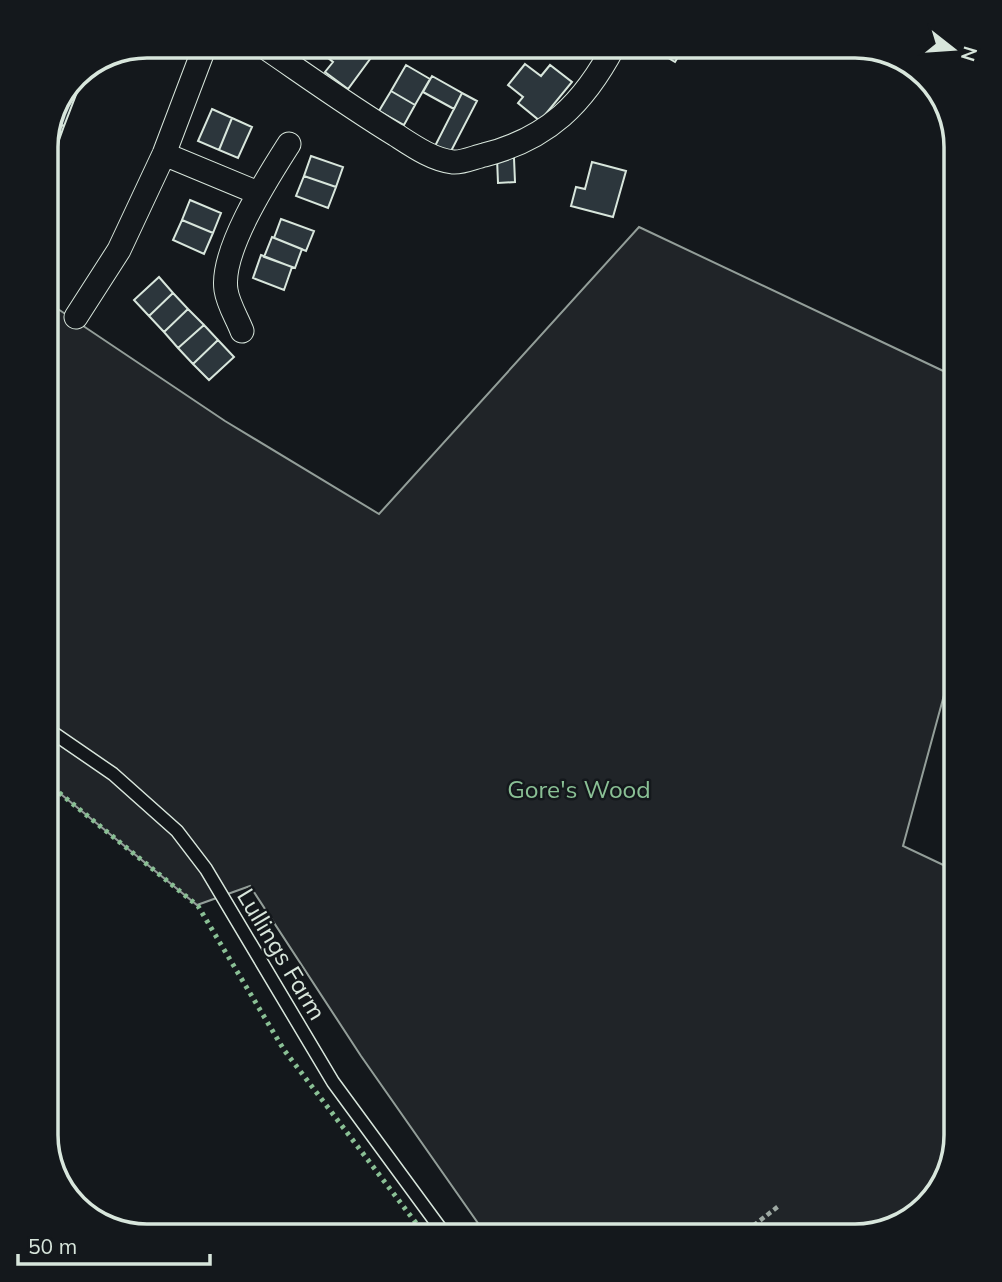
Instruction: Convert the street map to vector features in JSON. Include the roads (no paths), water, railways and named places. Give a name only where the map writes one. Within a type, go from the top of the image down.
[{"type":"street","points":[[76,317],[119,250],[164,154],[200,58]]},
{"type":"street","points":[[280,58],[421,151],[455,163],[506,149],[545,131],[571,109],[595,81],[607,58]]},
{"type":"street","points":[[242,331],[226,290],[229,258],[258,193],[289,144]]},
{"type":"street","points":[[164,154],[258,193]]},
{"type":"lane","name":"Lullings Farm","points":[[58,736],[113,774],[177,831],[206,869],[333,1082],[437,1224]]},
{"type":"park label","name":"Gore's Wood","points":[[579,789]]}]
